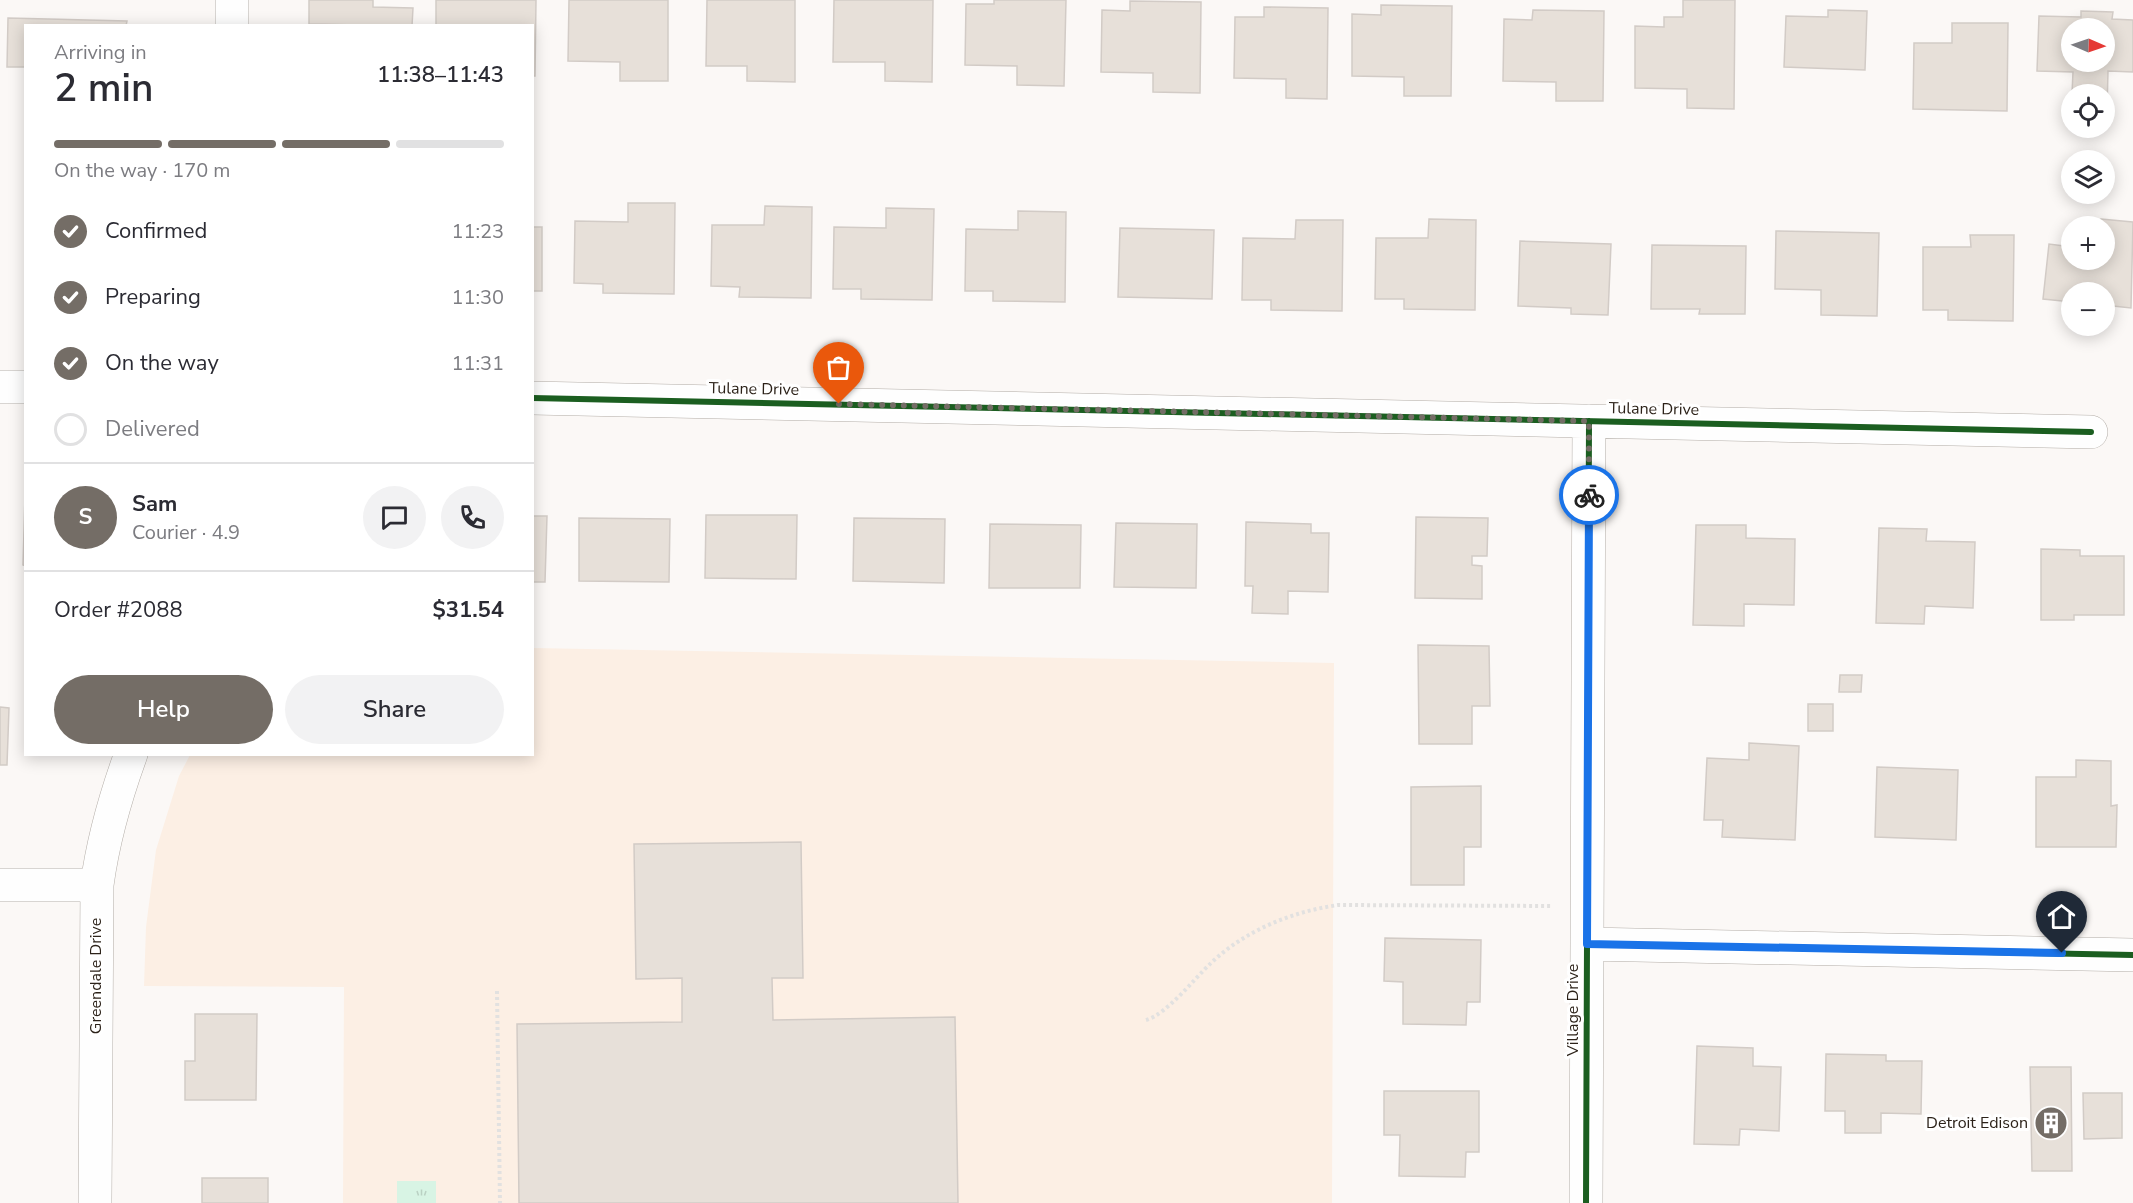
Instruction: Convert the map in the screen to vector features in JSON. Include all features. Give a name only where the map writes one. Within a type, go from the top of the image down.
[{"type":"street","points":[[232,0],[232,24]]},
{"type":"street","points":[[0,387],[24,387]]},
{"type":"street","name":"Tulane Drive","points":[[534,398],[2091,432]]},
{"type":"street","name":"Village Drive","points":[[1586,1203],[1589,421]]},
{"type":"street","name":"Greendale Drive","points":[[95,1203],[97,885],[107,828],[130,756]]},
{"type":"street","points":[[0,885],[97,885]]},
{"type":"street","points":[[1587,944],[2133,955]]},
{"type":"path","points":[[1146,1020],[1158,1015],[1213,961],[1232,947],[1266,926],[1303,910],[1338,905],[1555,906]]},
{"type":"path","points":[[497,991],[500,1203]]},
{"type":"shaded area","points":[[534,648],[1334,663],[1332,1203],[343,1203],[344,987],[144,986],[146,927],[156,850],[179,776],[189,756],[534,756]]},
{"type":"green space","points":[[397,1181],[436,1181],[436,1203],[397,1203]]},
{"type":"building","points":[[309,0],[373,0],[373,7],[413,8],[412,24],[309,24]]},
{"type":"building","points":[[436,0],[536,0],[535,76],[534,24],[436,24]]},
{"type":"building","points":[[569,0],[668,0],[668,81],[620,81],[620,62],[568,61]]},
{"type":"building","points":[[707,0],[795,0],[795,82],[747,81],[747,66],[706,66]]},
{"type":"building","points":[[834,0],[933,0],[932,82],[885,81],[885,62],[833,62]]},
{"type":"building","points":[[994,0],[1066,0],[1064,86],[1017,85],[1017,66],[965,65],[966,4],[994,4]]},
{"type":"building","points":[[1683,0],[1735,0],[1734,109],[1687,108],[1687,89],[1635,88],[1635,26],[1664,27],[1664,17],[1683,17]]},
{"type":"building","points":[[1130,1],[1201,2],[1200,93],[1153,92],[1153,73],[1101,72],[1102,10],[1130,11]]},
{"type":"building","points":[[1381,5],[1452,6],[1451,96],[1404,96],[1404,77],[1352,76],[1352,14],[1381,15]]},
{"type":"building","points":[[1264,7],[1328,8],[1327,99],[1286,98],[1286,79],[1234,78],[1235,17],[1264,17]]},
{"type":"building","points":[[1533,10],[1604,11],[1603,101],[1556,101],[1556,82],[1503,81],[1504,19],[1532,20]]},
{"type":"building","points":[[1828,10],[1867,11],[1865,70],[1784,67],[1786,16],[1828,17]]},
{"type":"building","points":[[2081,11],[2113,12],[2112,18],[2061,18],[2061,72],[2037,71],[2039,16],[2081,17]]},
{"type":"building","points":[[8,18],[127,21],[126,24],[24,24],[24,67],[7,67]]},
{"type":"building","points":[[2115,19],[2133,20],[2133,72],[2115,71]]},
{"type":"building","points":[[1952,23],[2008,23],[2007,111],[1913,109],[1914,43],[1952,43]]},
{"type":"building","points":[[2073,72],[2108,72],[2108,84],[2072,84]]},
{"type":"building","points":[[628,203],[675,203],[674,294],[603,293],[603,284],[574,283],[575,221],[628,222]]},
{"type":"building","points":[[765,206],[812,207],[811,298],[739,297],[740,287],[711,286],[712,225],[764,225]]},
{"type":"building","points":[[886,208],[934,209],[932,300],[861,299],[861,289],[833,289],[834,227],[886,228]]},
{"type":"building","points":[[1018,211],[1066,212],[1065,302],[993,301],[993,291],[965,291],[966,229],[1018,230]]},
{"type":"building","points":[[1429,219],[1476,220],[1475,310],[1404,309],[1404,299],[1375,299],[1376,238],[1428,238]]},
{"type":"building","points":[[1296,220],[1343,220],[1342,311],[1271,310],[1271,300],[1242,300],[1243,238],[1295,239]]},
{"type":"building","points":[[2115,220],[2133,222],[2131,308],[2115,306],[2115,282],[2061,282],[2061,301],[2043,299],[2049,244],[2061,246],[2061,270],[2115,270]]},
{"type":"building","points":[[534,227],[542,227],[542,291],[534,291]]},
{"type":"building","points":[[1120,228],[1214,230],[1212,299],[1118,297]]},
{"type":"building","points":[[1776,231],[1879,233],[1877,316],[1821,315],[1821,290],[1775,289]]},
{"type":"building","points":[[1970,235],[2014,235],[2013,321],[1948,320],[1948,310],[1923,310],[1923,247],[1971,247]]},
{"type":"building","points":[[1520,241],[1611,244],[1608,315],[1571,314],[1571,308],[1518,306]]},
{"type":"building","points":[[1652,245],[1746,246],[1745,314],[1699,314],[1700,309],[1651,309]]},
{"type":"building","points":[[706,515],[797,515],[796,579],[705,578]]},
{"type":"building","points":[[534,516],[547,516],[545,582],[534,582]]},
{"type":"building","points":[[1416,517],[1488,518],[1487,556],[1472,556],[1472,565],[1482,566],[1482,599],[1415,598]]},
{"type":"building","points":[[579,518],[670,519],[669,582],[579,581]]},
{"type":"building","points":[[854,518],[945,519],[944,583],[853,581]]},
{"type":"building","points":[[1246,522],[1311,524],[1311,533],[1329,533],[1328,592],[1288,591],[1288,614],[1252,613],[1253,586],[1245,586]]},
{"type":"building","points":[[1116,523],[1197,524],[1196,588],[1114,587]]},
{"type":"building","points":[[990,524],[1081,525],[1080,588],[989,588]]},
{"type":"building","points":[[1696,525],[1746,525],[1746,538],[1795,539],[1794,605],[1744,604],[1744,626],[1693,625]]},
{"type":"building","points":[[1879,528],[1927,529],[1926,541],[1975,542],[1973,608],[1925,606],[1924,624],[1876,623]]},
{"type":"building","points":[[2041,549],[2080,550],[2080,556],[2124,556],[2124,615],[2074,615],[2074,620],[2041,620]]},
{"type":"building","points":[[1418,645],[1489,646],[1490,706],[1472,706],[1472,744],[1419,744]]},
{"type":"building","points":[[1840,675],[1862,675],[1861,692],[1839,692]]},
{"type":"building","points":[[1808,704],[1833,704],[1833,731],[1808,731]]},
{"type":"building","points":[[0,707],[9,708],[7,765],[0,765]]},
{"type":"building","points":[[1749,743],[1799,746],[1795,840],[1722,837],[1723,820],[1704,820],[1707,758],[1749,760]]},
{"type":"building","points":[[2076,760],[2111,761],[2111,806],[2117,805],[2116,847],[2036,847],[2036,777],[2076,777]]},
{"type":"building","points":[[1877,767],[1958,770],[1956,840],[1875,837]]},
{"type":"building","points":[[1481,786],[1481,847],[1464,847],[1464,885],[1411,885],[1411,787]]},
{"type":"building","points":[[801,842],[803,978],[772,978],[773,1020],[955,1017],[958,1203],[519,1203],[517,1024],[682,1022],[682,978],[636,979],[634,844]]},
{"type":"building","points":[[1385,938],[1481,940],[1480,1002],[1467,1002],[1466,1025],[1403,1024],[1403,982],[1384,981]]},
{"type":"building","points":[[195,1014],[257,1014],[256,1100],[185,1100],[185,1061],[195,1061]]},
{"type":"building","points":[[1697,1046],[1753,1048],[1753,1066],[1781,1067],[1779,1131],[1740,1129],[1739,1145],[1694,1144]]},
{"type":"building","points":[[1826,1054],[1886,1055],[1886,1061],[1922,1061],[1921,1114],[1881,1113],[1881,1133],[1845,1133],[1845,1111],[1825,1111]]},
{"type":"building","name":"Detroit Edison","points":[[2030,1067],[2071,1067],[2072,1171],[2032,1171]]},
{"type":"building","points":[[1384,1091],[1479,1091],[1479,1152],[1466,1152],[1465,1177],[1399,1176],[1400,1135],[1384,1135]]},
{"type":"building","points":[[2083,1093],[2122,1093],[2122,1138],[2084,1139]]},
{"type":"building","points":[[202,1178],[268,1178],[268,1203],[202,1203]]},
{"type":"cycle path","points":[[534,398],[2091,432]]},
{"type":"cycle path","points":[[1586,1203],[1589,421]]},
{"type":"cycle path","points":[[1587,944],[2133,955]]},
{"type":"way so far","points":[[839,404],[1589,421],[1589,495]]},
{"type":"place","name":"Detroit Edison","points":[[2051,1123]]},
{"type":"route","points":[[1589,495],[1587,944],[2062,953]]}]
